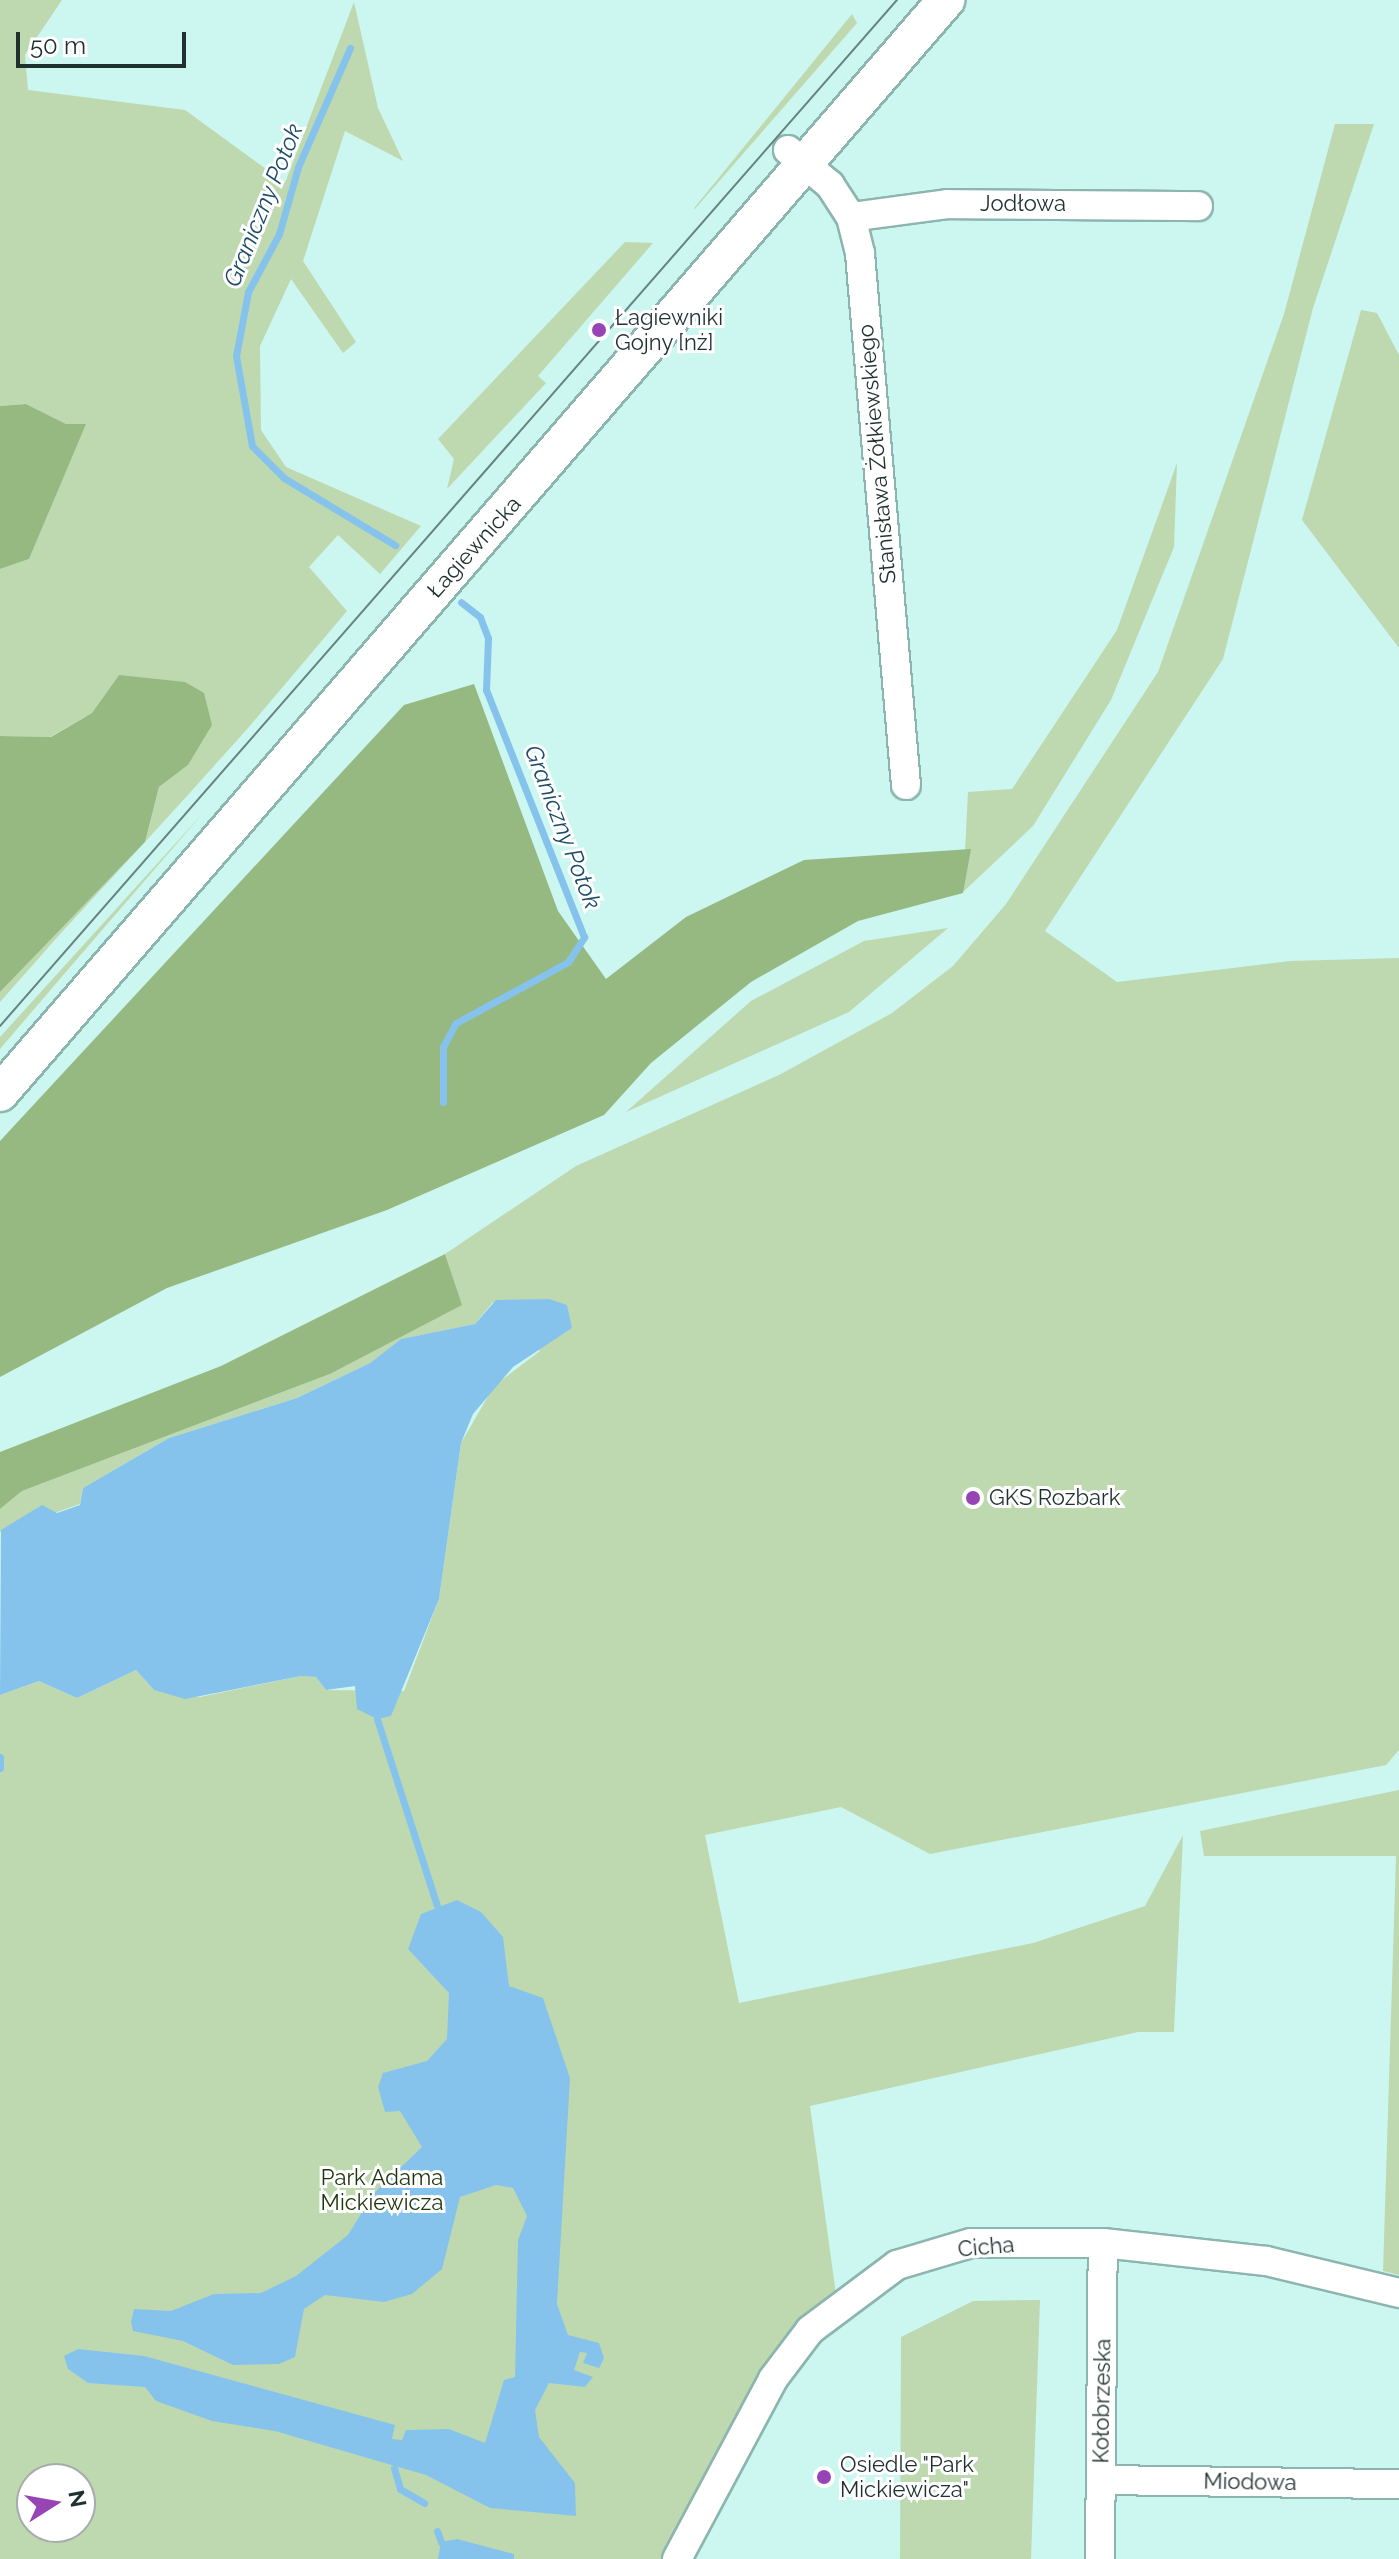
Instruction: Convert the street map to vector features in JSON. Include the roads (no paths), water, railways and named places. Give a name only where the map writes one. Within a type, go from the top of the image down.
[{"type":"main road","name":"Łagiewnicka","points":[[0,1093],[796,157],[915,0]]},
{"type":"main road","name":"Łagiewnicka","points":[[0,1058],[609,365],[796,157],[946,0]]},
{"type":"street","name":"Stanisława Żółkiewskiego","points":[[796,157],[851,217],[860,254],[906,785]]},
{"type":"street","name":"Jodłowa","points":[[851,217],[947,204],[1198,206]]},
{"type":"street","name":"Cicha","points":[[677,2559],[773,2379],[810,2330],[866,2285],[897,2265],[971,2243],[1103,2243],[1266,2261],[1399,2293]]},
{"type":"street","name":"Kołobrzeska","points":[[1100,2559],[1103,2243]]},
{"type":"street","name":"Miodowa","points":[[1102,2480],[1399,2484]]},
{"type":"water","points":[[549,1299],[567,1305],[572,1328],[513,1367],[473,1414],[461,1443],[439,1599],[391,1716],[377,1719],[357,1709],[355,1686],[326,1690],[316,1677],[301,1676],[185,1699],[154,1690],[136,1670],[77,1698],[39,1681],[0,1695],[1,1530],[42,1505],[57,1513],[80,1505],[83,1488],[169,1438],[297,1398],[370,1363],[401,1339],[475,1324],[496,1300]]},
{"type":"water","points":[[457,1900],[481,1912],[503,1937],[509,1986],[543,1998],[570,2078],[557,2304],[568,2335],[599,2343],[604,2358],[599,2368],[583,2363],[587,2353],[580,2352],[574,2370],[593,2377],[585,2387],[549,2383],[535,2410],[539,2437],[575,2483],[576,2516],[490,2508],[426,2475],[275,2431],[212,2421],[156,2401],[145,2387],[88,2383],[68,2369],[64,2356],[78,2349],[144,2356],[395,2425],[392,2439],[402,2440],[406,2430],[449,2429],[485,2443],[504,2380],[515,2377],[518,2240],[527,2216],[513,2188],[496,2185],[460,2197],[442,2269],[412,2294],[384,2302],[325,2295],[304,2309],[295,2357],[279,2364],[233,2365],[183,2341],[133,2331],[131,2322],[134,2309],[171,2311],[214,2294],[261,2293],[296,2276],[348,2235],[374,2193],[422,2147],[400,2111],[385,2112],[378,2087],[383,2073],[427,2061],[447,2039],[449,1993],[408,1949],[421,1914]]},
{"type":"water","points":[[457,2539],[514,2554],[514,2559],[438,2559],[441,2542]]},
{"type":"waterway","name":"Graniczny Potok","points":[[350,48],[298,167],[279,234],[248,292],[236,356],[252,446],[284,478],[395,545]]},
{"type":"waterway","name":"Graniczny Potok","points":[[443,1102],[443,1047],[456,1023],[568,962],[584,937],[486,690],[488,638],[480,617],[461,602]]},
{"type":"waterway","points":[[377,1719],[437,1906]]},
{"type":"waterway","name":"Graniczny Potok","points":[[0,1757],[0,1768]]},
{"type":"waterway","points":[[394,2468],[400,2489],[424,2503]]},
{"type":"waterway","points":[[437,2531],[441,2542]]},
{"type":"tram line","points":[[0,1026],[897,0]]},
{"type":"place","name":"Łagiewniki Gojny [nż]","points":[[599,330]]},
{"type":"place","name":"GKS Rozbark","points":[[973,1498]]},
{"type":"place","name":"Osiedle \"Park Mickiewicza\"","points":[[824,2477]]},
{"type":"park label","name":"Park Adama Mickiewicza","points":[[382,2190]]}]
